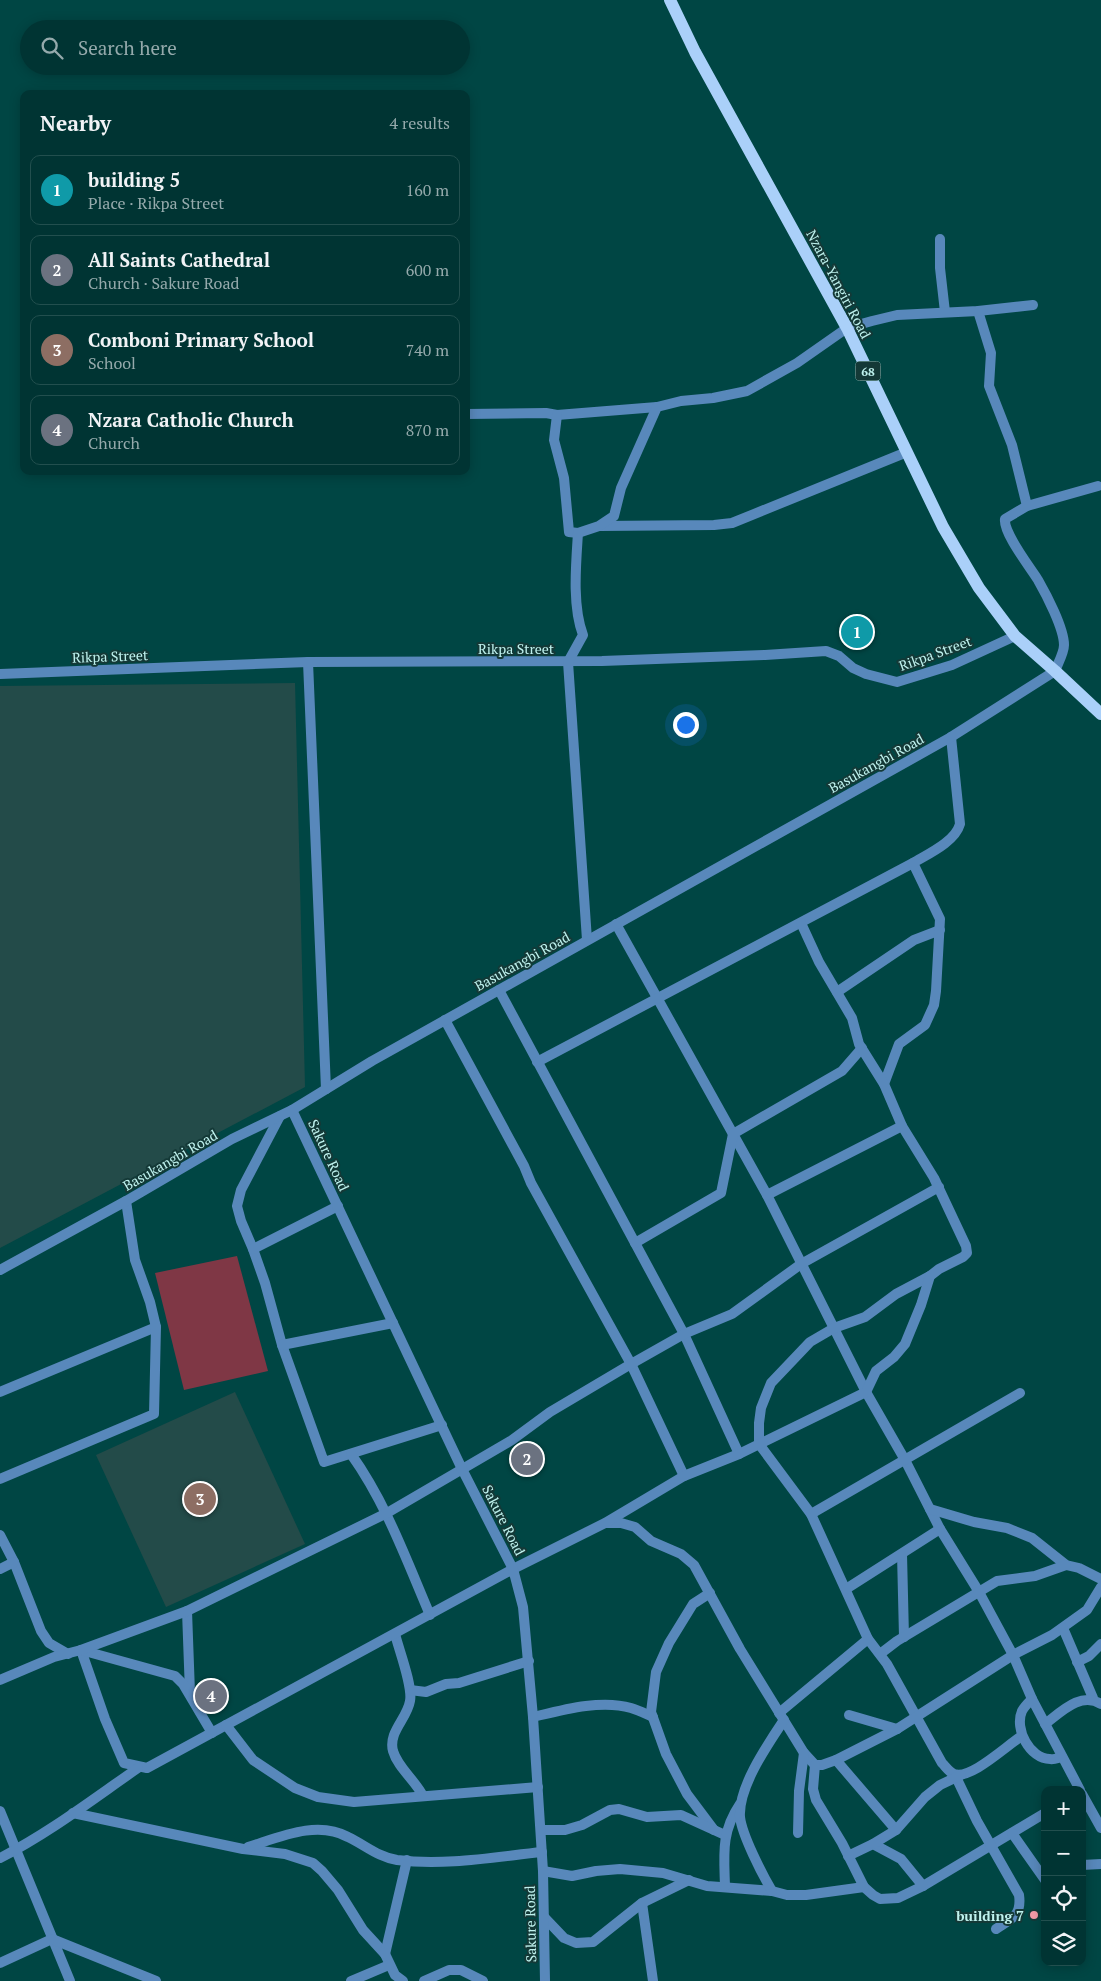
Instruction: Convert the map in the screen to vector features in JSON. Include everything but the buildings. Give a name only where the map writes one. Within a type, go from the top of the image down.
[{"type":"main road","name":"Nzara-Yangiri Road","points":[[670,0],[695,52],[847,328],[947,534],[979,588],[1015,636],[1056,671],[1101,714]]},
{"type":"street","points":[[940,239],[940,268],[946,312]]},
{"type":"street","points":[[470,414],[546,413],[557,415],[657,407],[681,401],[713,398],[747,391],[797,363],[847,328],[897,314],[978,311],[1033,305]]},
{"type":"street","points":[[978,311],[991,353],[989,386],[1012,444],[1027,506]]},
{"type":"street","points":[[557,415],[554,440],[564,478],[569,532],[578,533],[599,526],[614,516],[621,488],[657,407]]},
{"type":"street","points":[[599,526],[714,525],[732,522],[907,452]]},
{"type":"street","points":[[1056,671],[1064,646],[1060,626],[1038,581],[1022,557],[1004,522],[1009,515],[1027,506],[1098,486]]},
{"type":"street","points":[[578,533],[576,566],[578,623],[583,635],[568,662],[587,940]]},
{"type":"street","name":"Rikpa Street","points":[[0,674],[308,662],[568,662],[765,656],[826,651],[839,656],[853,668],[866,674],[897,682],[952,665],[1015,636]]},
{"type":"street","points":[[308,662],[326,1089]]},
{"type":"street","name":"Basukangbi Road","points":[[0,1270],[126,1201],[232,1139],[292,1110],[445,1020],[951,737],[1056,671]]},
{"type":"street","points":[[537,1062],[913,863],[949,840],[959,830],[960,824],[951,737]]},
{"type":"street","points":[[884,1084],[899,1044],[925,1024],[934,1005],[938,974],[940,919],[913,863]]},
{"type":"street","points":[[800,923],[819,962],[852,1018],[856,1038],[884,1084],[902,1126],[939,1187],[966,1246],[967,1253],[963,1258],[939,1269],[930,1276],[896,1294],[865,1317],[834,1328],[810,1342],[771,1384],[761,1408],[759,1444],[811,1514],[868,1639],[880,1654],[918,1717],[942,1763],[949,1771],[959,1776],[991,1846],[1019,1896],[1019,1911],[1014,1917],[996,1929]]},
{"type":"street","points":[[616,924],[767,1195],[866,1392],[905,1460],[940,1529],[979,1592],[1013,1655],[1032,1699],[1078,1786]]},
{"type":"street","points":[[837,992],[914,940],[940,930]]},
{"type":"street","points":[[499,990],[684,1334],[739,1454]]},
{"type":"street","points":[[445,1020],[524,1166],[531,1184],[631,1364],[684,1476]]},
{"type":"street","points":[[635,1243],[721,1193],[733,1134],[842,1071],[862,1048]]},
{"type":"street","name":"Sakure Road","points":[[292,1110],[462,1469],[513,1570],[523,1607],[529,1661],[541,1830],[545,1981]]},
{"type":"street","points":[[280,1116],[241,1190],[237,1206],[265,1283],[282,1344],[324,1462],[442,1425]]},
{"type":"street","points":[[767,1195],[902,1126]]},
{"type":"street","points":[[0,1680],[54,1657],[80,1650],[187,1611],[387,1513],[512,1440],[550,1412],[631,1364],[684,1334],[732,1314],[802,1264],[939,1187]]},
{"type":"street","points":[[0,1478],[154,1414],[156,1327],[150,1302],[135,1260],[126,1201]]},
{"type":"street","points":[[253,1249],[338,1206]]},
{"type":"street","points":[[80,1650],[105,1719],[124,1763],[138,1768],[147,1768],[513,1570],[606,1523],[684,1476],[739,1454],[866,1392],[876,1371],[894,1357],[905,1344],[921,1305],[930,1276]]},
{"type":"street","points":[[282,1344],[393,1323]]},
{"type":"street","points":[[0,1392],[156,1327]]},
{"type":"street","points":[[811,1514],[1020,1393]]},
{"type":"street","points":[[351,1454],[367,1476],[387,1513],[430,1615]]},
{"type":"street","points":[[930,1509],[974,1522],[1007,1528],[1032,1538],[1066,1565],[1080,1568],[1101,1579]]},
{"type":"street","points":[[606,1523],[622,1523],[635,1526],[652,1541],[681,1554],[694,1564],[740,1649],[804,1753],[815,1765],[813,1789],[816,1800],[864,1887],[873,1895],[880,1899],[898,1898],[922,1886],[1041,1815]]},
{"type":"street","points":[[846,1589],[940,1529]]},
{"type":"street","points":[[0,1535],[14,1562],[41,1631],[50,1643],[68,1654]]},
{"type":"street","points":[[902,1554],[904,1637]]},
{"type":"street","points":[[0,1569],[14,1562]]},
{"type":"street","points":[[880,1654],[904,1637],[997,1581],[1035,1576],[1066,1565]]},
{"type":"street","points":[[815,1765],[822,1765],[836,1760],[897,1729],[1013,1655],[1062,1628],[1087,1610],[1101,1587]]},
{"type":"street","points":[[710,1593],[693,1604],[669,1642],[656,1672],[651,1712],[666,1754],[688,1794],[714,1830]]},
{"type":"street","points":[[187,1611],[190,1696]]},
{"type":"street","points":[[1062,1628],[1097,1701]]},
{"type":"street","points":[[395,1634],[410,1690],[410,1701],[405,1716],[394,1737],[394,1752],[402,1767],[418,1784],[423,1796]]},
{"type":"street","points":[[725,1886],[725,1835],[731,1818],[741,1803],[759,1756],[782,1717],[868,1639]]},
{"type":"street","points":[[1077,1662],[1089,1656],[1101,1644]]},
{"type":"street","points":[[80,1650],[174,1676],[183,1684],[212,1733]]},
{"type":"street","points":[[410,1690],[426,1692],[529,1661]]},
{"type":"street","points":[[1032,1699],[1021,1712],[1022,1736],[1030,1749],[1040,1756],[1050,1760],[1062,1757]]},
{"type":"street","points":[[1045,1724],[1083,1699],[1097,1701]]},
{"type":"street","points":[[533,1718],[572,1708],[594,1706],[630,1707],[653,1717]]},
{"type":"street","points":[[849,1715],[897,1729]]},
{"type":"street","points":[[226,1725],[253,1760],[295,1788],[318,1797],[354,1802],[538,1787]]},
{"type":"street","points":[[848,1856],[896,1830],[925,1797],[940,1785],[974,1770],[1022,1736]]},
{"type":"street","points":[[798,1833],[799,1791],[804,1753]]},
{"type":"street","points":[[836,1760],[896,1830]]},
{"type":"street","points":[[0,1858],[17,1850],[138,1768]]},
{"type":"street","points":[[1086,1801],[1101,1828]]},
{"type":"street","points":[[741,1803],[742,1825],[760,1870],[772,1890]]},
{"type":"street","points":[[541,1830],[565,1830],[610,1810],[619,1809],[647,1817],[681,1815],[725,1835]]},
{"type":"street","points":[[0,1811],[70,1981]]},
{"type":"street","points":[[73,1813],[243,1849],[285,1854],[313,1864],[322,1871],[338,1890],[363,1930],[385,1954],[395,1975],[403,1981]]},
{"type":"street","points":[[243,1849],[292,1834],[325,1830],[334,1831],[374,1853],[395,1860],[442,1862],[542,1852]]},
{"type":"street","points":[[1012,1833],[1042,1876]]},
{"type":"street","points":[[873,1844],[901,1859],[922,1886]]},
{"type":"street","points":[[385,1954],[407,1860]]},
{"type":"street","points":[[1086,1865],[1101,1864]]},
{"type":"street","points":[[543,1871],[572,1876],[620,1869],[663,1873],[707,1886],[772,1890],[787,1896],[864,1887]]},
{"type":"street","points":[[544,1917],[564,1938],[576,1943],[593,1942],[642,1902],[689,1880]]},
{"type":"street","points":[[642,1902],[653,1981]]},
{"type":"street","points":[[0,1962],[52,1938],[156,1981]]},
{"type":"street","points":[[351,1981],[389,1964]]},
{"type":"street","points":[[424,1981],[449,1970],[461,1970],[483,1981]]},
{"type":"shaded area","points":[[295,683],[305,1087],[0,1248],[0,686]]},
{"type":"shaded area","points":[[237,1256],[268,1371],[184,1390],[155,1273]]},
{"type":"shaded area","points":[[235,1392],[305,1544],[166,1607],[96,1455]]},
{"type":"place","name":"building 5","points":[[857,632]]},
{"type":"place","name":"All Saints Cathedral","points":[[527,1459]]},
{"type":"place","name":"Comboni Primary School","points":[[200,1499]]},
{"type":"place","name":"Nzara Catholic Church","points":[[211,1696]]},
{"type":"place","name":"building 7","points":[[1034,1915]]}]
